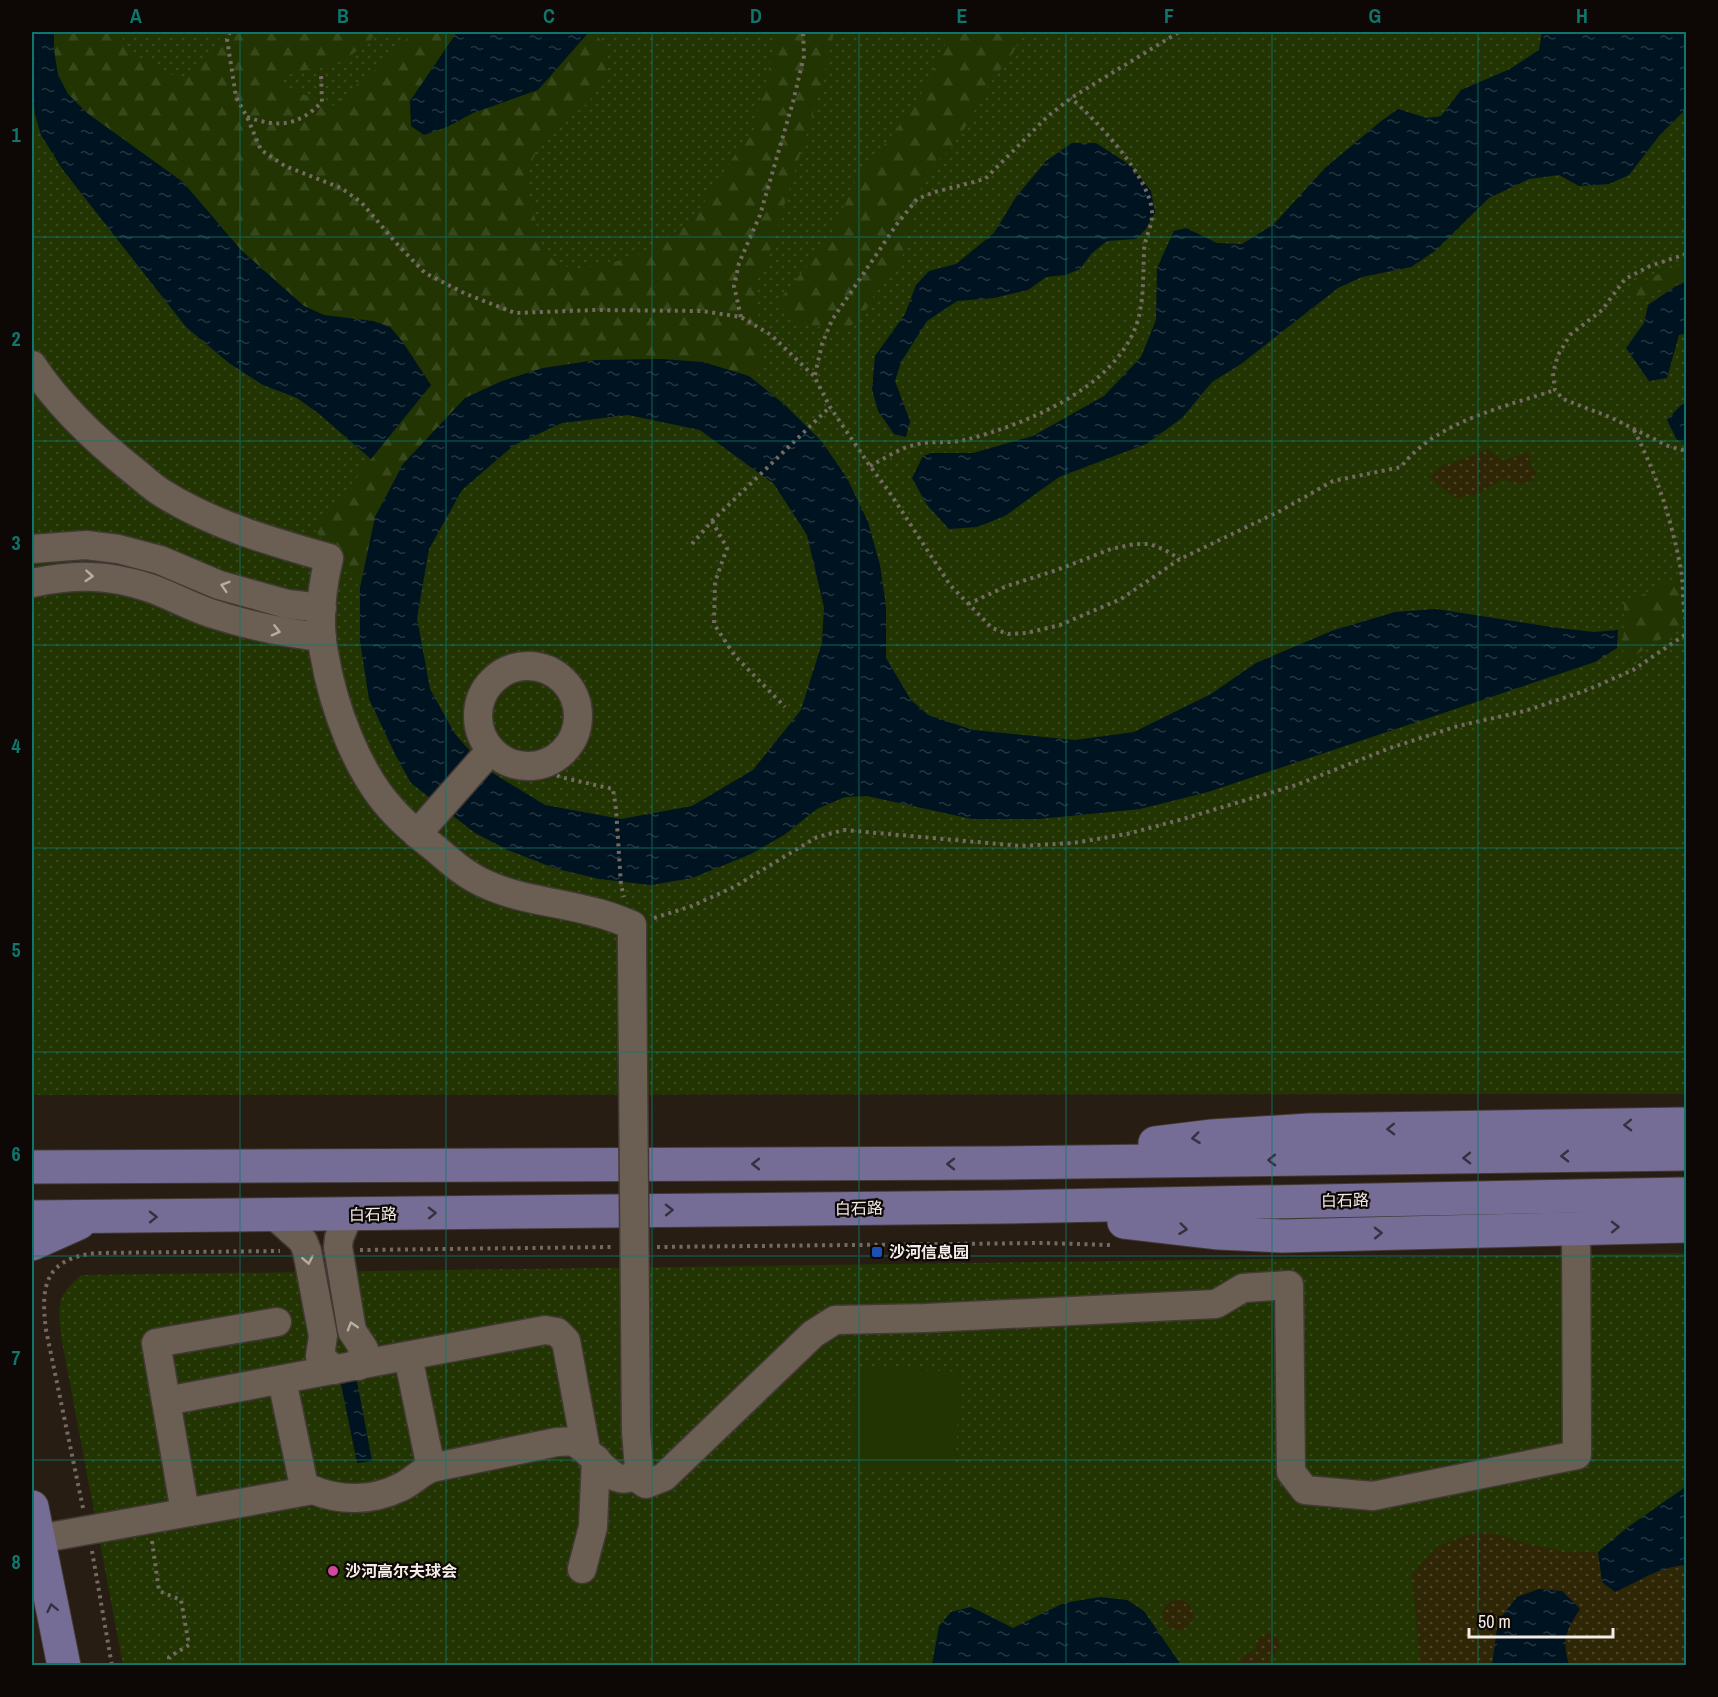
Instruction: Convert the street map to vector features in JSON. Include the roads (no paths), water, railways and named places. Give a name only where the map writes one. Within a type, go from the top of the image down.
[{"type":"main road","points":[[999,1163],[1212,1136],[1255,1133],[1686,1124]]},
{"type":"main road","points":[[32,1167],[999,1163],[1686,1154]]},
{"type":"main road","name":"白石路","points":[[32,1217],[1000,1207],[1686,1194]]},
{"type":"main road","points":[[1000,1207],[1220,1233],[1282,1236],[1686,1226]]},
{"type":"main road","points":[[32,1244],[80,1222],[108,1217]]},
{"type":"main road","points":[[32,1507],[64,1665]]},
{"type":"street","points":[[32,365],[72,416],[121,461],[162,493],[212,519],[265,539],[329,558],[322,608],[322,638],[323,652],[334,697],[349,740],[372,783],[394,812],[417,834],[459,868],[488,885],[528,898],[593,912],[632,937],[636,1431],[639,1469],[634,1476],[626,1479],[616,1478],[591,1455],[572,1442],[558,1442],[430,1468],[400,1488],[357,1498],[337,1498],[313,1490],[305,1491],[38,1539]]},
{"type":"street","points":[[32,549],[86,545],[118,549],[160,560],[219,585],[287,604],[322,608]]},
{"type":"street","points":[[32,583],[85,575],[113,579],[150,588],[210,613],[241,622],[282,633],[322,638]]},
{"type":"street","points":[[532,666],[549,670],[565,680],[573,692],[578,707],[578,723],[573,738],[564,750],[552,760],[537,765],[521,765],[487,754],[478,721],[479,704],[486,688],[498,675],[514,668],[532,666]]},
{"type":"street","points":[[417,834],[487,754]]},
{"type":"street","points":[[346,1368],[364,1349],[351,1331],[338,1250],[339,1238],[349,1214]]},
{"type":"street","points":[[274,1215],[303,1241],[307,1251],[323,1336],[320,1356],[346,1368]]},
{"type":"street","points":[[634,1476],[646,1484],[664,1477],[813,1334],[835,1320],[926,1318],[1216,1304],[1243,1288],[1289,1285],[1291,1472],[1305,1490],[1373,1496],[1577,1455],[1576,1228]]},
{"type":"street","points":[[177,1513],[166,1401],[156,1343],[277,1322]]},
{"type":"street","points":[[166,1401],[545,1330],[557,1332],[566,1341],[591,1455],[592,1527],[582,1569]]},
{"type":"street","points":[[408,1356],[430,1468]]},
{"type":"street","points":[[282,1380],[305,1491]]},
{"type":"water","points":[[32,32],[54,32],[58,75],[68,94],[87,113],[183,182],[241,250],[304,306],[324,315],[373,321],[390,327],[402,341],[431,385],[371,459],[297,398],[263,385],[229,363],[186,327],[63,170],[41,135],[35,115],[32,83]]},
{"type":"water","points":[[457,32],[589,32],[538,90],[473,113],[447,127],[424,135],[411,126],[410,101]]},
{"type":"water","points":[[1542,32],[1686,32],[1686,105],[1683,112],[1659,136],[1629,175],[1609,184],[1579,186],[1559,175],[1529,179],[1489,198],[1435,251],[1411,267],[1362,277],[1338,288],[1241,364],[1212,382],[1182,418],[1146,444],[1059,477],[1005,516],[977,527],[949,529],[927,505],[912,478],[923,456],[931,453],[973,453],[1033,436],[1104,396],[1141,357],[1156,320],[1157,268],[1174,231],[1186,228],[1217,243],[1242,244],[1273,225],[1325,168],[1398,109],[1427,118],[1441,116],[1461,90],[1510,69],[1539,50]]},
{"type":"water","points":[[1072,143],[1096,143],[1130,165],[1151,191],[1155,212],[1146,229],[1136,239],[1107,241],[1092,253],[1080,269],[1065,275],[1046,277],[1028,290],[994,298],[957,301],[927,321],[901,362],[895,381],[910,421],[906,437],[894,434],[878,411],[872,389],[875,356],[905,314],[916,285],[929,271],[956,264],[994,233],[1016,197],[1046,161]]},
{"type":"water","points":[[1686,282],[1686,333],[1679,335],[1667,378],[1649,381],[1626,348],[1644,323],[1648,305]]},
{"type":"water","points":[[661,359],[703,362],[749,376],[785,405],[822,442],[847,478],[868,522],[880,565],[886,606],[886,658],[911,700],[928,715],[973,730],[1075,740],[1134,732],[1211,694],[1256,663],[1334,630],[1395,612],[1436,609],[1558,628],[1594,632],[1618,630],[1617,648],[1595,662],[1208,792],[1140,809],[1039,819],[972,819],[867,796],[845,797],[817,809],[784,835],[751,854],[692,878],[651,885],[599,879],[554,868],[508,850],[475,833],[411,783],[369,699],[360,641],[360,588],[375,517],[403,464],[465,398],[502,381],[543,368],[596,360]],"holes":[[[628,415],[700,430],[774,484],[807,535],[824,607],[822,643],[801,710],[753,770],[692,806],[621,819],[545,805],[486,769],[455,734],[430,689],[417,618],[429,549],[462,490],[514,445],[562,423]]]},
{"type":"water","points":[[1686,400],[1686,444],[1677,440],[1667,420]]},
{"type":"water","points":[[356,1376],[372,1461],[357,1463],[340,1379]]},
{"type":"water","points":[[1686,1488],[1686,1565],[1658,1572],[1615,1592],[1602,1582],[1598,1552],[1628,1527]]},
{"type":"water","points":[[1539,1589],[1562,1591],[1580,1609],[1566,1636],[1569,1665],[1492,1665],[1498,1621],[1517,1597]]},
{"type":"water","points":[[1100,1597],[1127,1600],[1144,1611],[1181,1665],[932,1665],[939,1626],[951,1612],[971,1607],[1013,1628],[1064,1603]]},
{"type":"place","name":"沙河信息园","points":[[877,1252]]},
{"type":"place","name":"沙河高尔夫球会","points":[[333,1571]]}]
